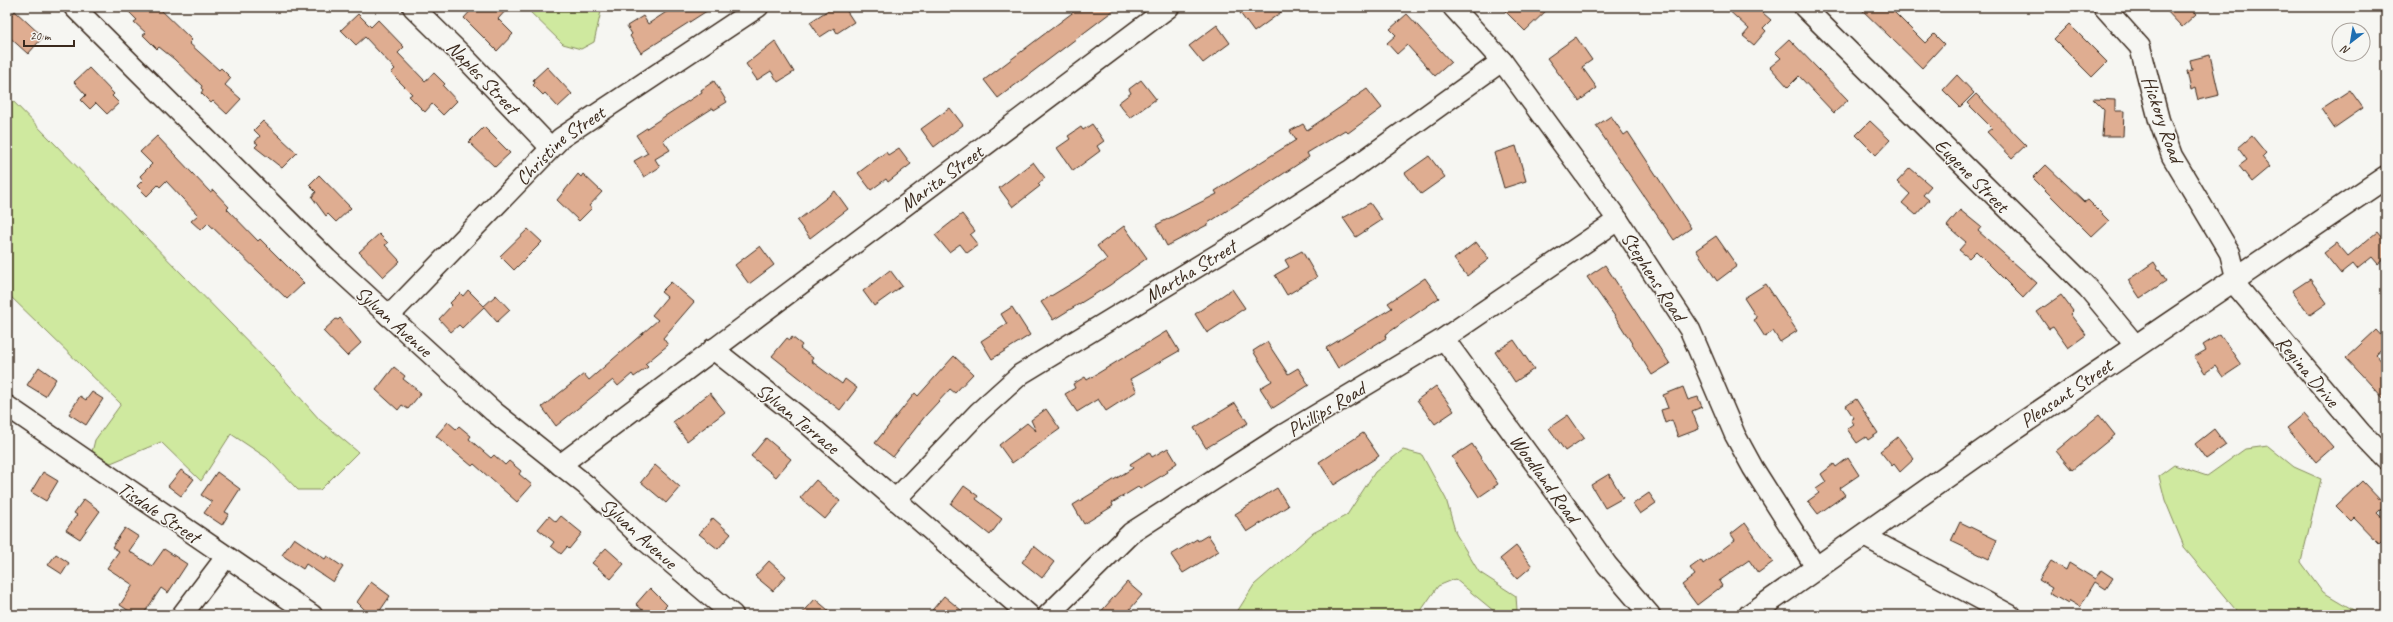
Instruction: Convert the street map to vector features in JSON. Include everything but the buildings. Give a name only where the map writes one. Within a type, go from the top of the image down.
[{"type":"street","name":"Sylvan Avenue","points":[[74,7],[322,254],[389,316],[493,411],[586,486],[641,537],[733,615]]},
{"type":"street","name":"Naples Street","points":[[413,7],[468,61],[551,148]]},
{"type":"street","name":"Christine Street","points":[[389,316],[561,138],[617,99],[659,74],[758,7]]},
{"type":"street","name":"Marita Street","points":[[713,349],[1169,7]]},
{"type":"street","name":"Stephens Road","points":[[1453,7],[1502,61],[1618,220],[1690,330],[1735,435],[1753,468],[1817,569]]},
{"type":"street","name":"Eugene Street","points":[[1804,7],[2088,288],[2136,346]]},
{"type":"street","name":"Hickory Road","points":[[2104,7],[2140,47],[2160,120],[2172,156],[2230,253],[2237,280]]},
{"type":"street","name":"Martha Street","points":[[895,500],[979,412],[1021,374],[1253,233],[1349,171],[1502,61]]},
{"type":"street","name":"Pleasant Street","points":[[1750,615],[2014,429],[2136,346],[2237,280],[2386,177]]},
{"type":"street","name":"Phillips Road","points":[[1048,615],[1131,533],[1286,433],[1444,339],[1618,220]]},
{"type":"street","name":"Regina Drive","points":[[2237,280],[2239,289],[2292,353],[2361,433],[2386,459]]},
{"type":"street","name":"Woodland Road","points":[[1444,339],[1607,565],[1650,615]]},
{"type":"street","points":[[560,465],[713,349]]},
{"type":"street","name":"Sylvan Terrace","points":[[713,349],[808,424],[1029,615]]},
{"type":"street","name":"Tisdale Street","points":[[7,406],[312,615]]},
{"type":"street","points":[[1864,536],[2010,615]]},
{"type":"street","points":[[182,615],[226,557]]},
{"type":"green space","points":[[525,7],[602,7],[594,42],[581,49],[563,44]]},
{"type":"green space","points":[[7,95],[273,367],[320,420],[358,452],[320,490],[298,490],[267,458],[231,434],[201,481],[161,442],[111,463],[92,452],[95,440],[121,404],[7,293]]},
{"type":"green space","points":[[2268,446],[2294,467],[2321,479],[2301,562],[2323,592],[2362,615],[2240,615],[2185,549],[2165,500],[2159,476],[2174,465],[2207,476],[2245,449]]},
{"type":"green space","points":[[1403,450],[1422,455],[1446,499],[1456,534],[1479,572],[1516,596],[1517,610],[1495,612],[1455,579],[1438,586],[1418,615],[1235,615],[1254,585],[1313,533],[1347,515],[1375,472]]}]
